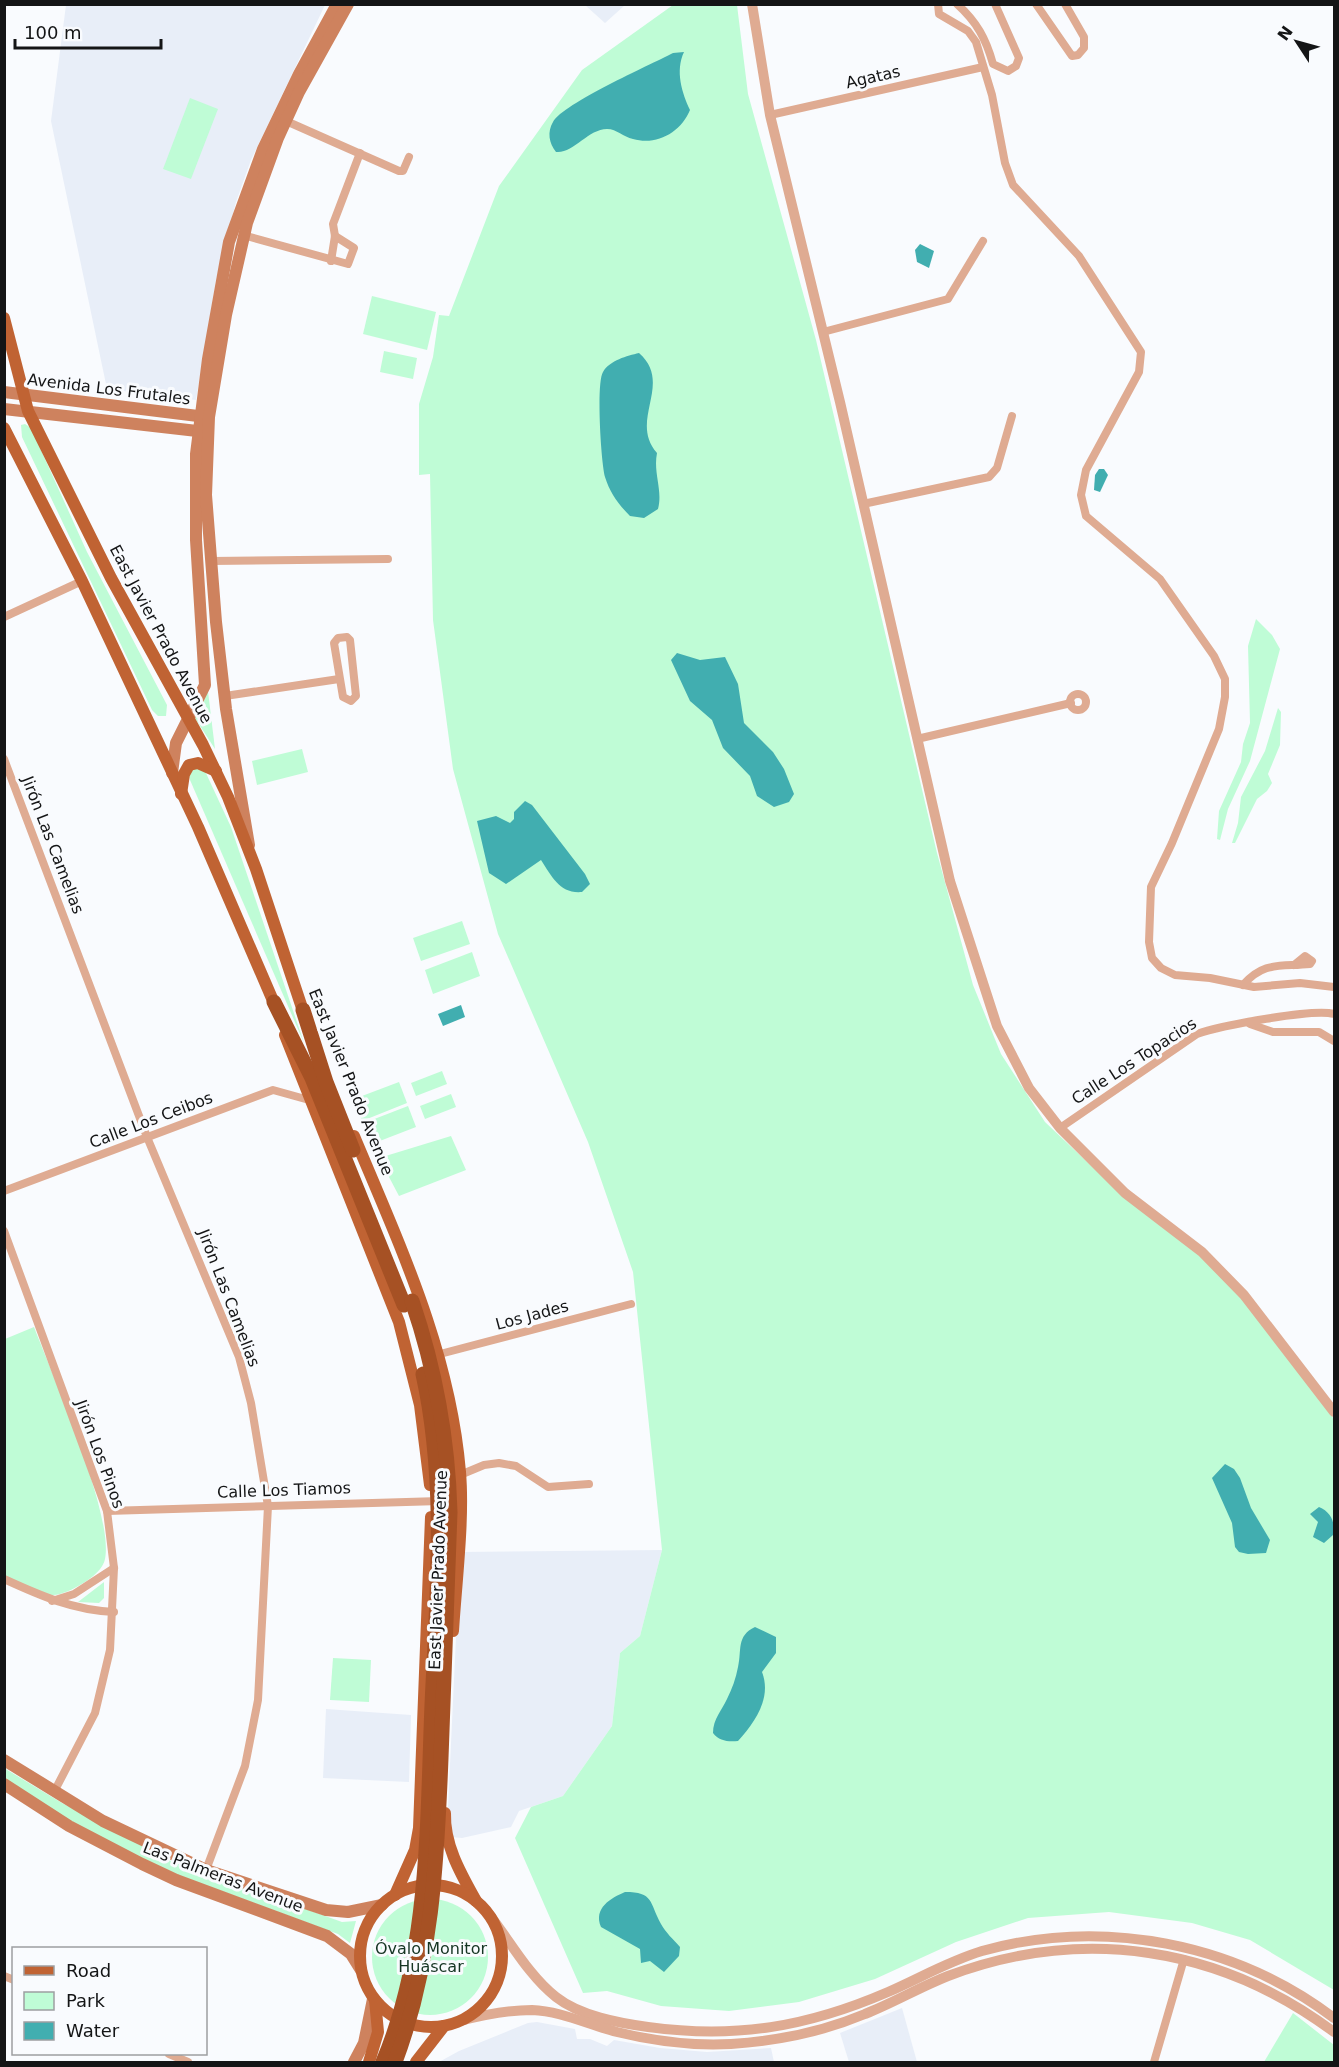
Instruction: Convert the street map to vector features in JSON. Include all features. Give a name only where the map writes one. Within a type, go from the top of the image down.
[{"type":"highway","points":[[274,1002],[312,1078],[426,1342],[440,1399],[448,1462],[450,1512],[438,1832],[430,1926],[412,2007],[394,2062]]},
{"type":"highway","points":[[303,1010],[326,1082],[408,1303],[426,1387],[436,1458],[434,1649],[425,1850],[418,1925],[405,1989],[383,2062]]},
{"type":"main road","points":[[172,773],[176,743],[202,690],[206,676],[196,540],[195,489],[217,298],[235,223],[274,124],[337,4]]},
{"type":"main road","points":[[205,417],[243,235],[260,184],[286,120],[322,48],[348,4]]},
{"type":"main road","name":"East Javier Prado Avenue","points":[[4,318],[28,411],[122,598],[216,771],[249,849],[303,1010],[412,1276],[440,1354],[450,1397],[460,1475],[444,1827],[452,1852],[476,1901]]},
{"type":"main road","name":"Avenida Los Frutales","points":[[4,392],[205,417]]},
{"type":"main road","points":[[72,416],[68,405],[73,401]]},
{"type":"main road","name":"Avenida Los Frutales","points":[[4,409],[203,431]]},
{"type":"main road","points":[[158,427],[165,422],[162,412]]},
{"type":"main road","name":"East Javier Prado Avenue","points":[[4,428],[82,581],[182,794],[274,1002],[309,1100],[399,1323],[420,1405],[430,1500],[424,1716],[418,1828],[415,1850],[395,1895]]},
{"type":"main road","points":[[203,431],[211,561],[225,696],[249,849]]},
{"type":"main road","points":[[182,794],[183,778],[189,765],[198,763],[216,771]]},
{"type":"main road","points":[[424,1716],[435,1724],[448,1720]]},
{"type":"main road","name":"Las Palmeras Avenue","points":[[4,1760],[54,1792],[128,1834],[206,1870],[326,1910],[348,1912],[382,1905]]},
{"type":"main road","name":"Las Palmeras Avenue","points":[[4,1784],[69,1826],[142,1864],[176,1880],[327,1936],[351,1954],[361,1970]]},
{"type":"main road","points":[[369,2062],[378,2032],[374,1999],[361,1970],[360,1952],[363,1935],[382,1905],[395,1895],[414,1887],[431,1885],[447,1887],[476,1901],[489,1914],[502,1947],[502,1966],[497,1983],[488,1999],[475,2012],[460,2021],[444,2026],[425,2027],[406,2023],[389,2014],[374,1999]]},
{"type":"main road","points":[[354,2062],[364,2043],[374,1999]]},
{"type":"main road","points":[[416,2062],[444,2026]]},
{"type":"street","points":[[752,4],[770,115],[823,332],[950,881],[997,1026],[1029,1088],[1060,1128],[1125,1193],[1202,1252],[1244,1294],[1335,1412]]},
{"type":"street","points":[[938,4],[939,14],[968,31],[976,42],[1005,163],[1013,185],[1078,256],[1140,352],[1139,372],[1086,470],[1081,495],[1086,516],[1160,579],[1214,656],[1225,679],[1225,697],[1219,729],[1172,843],[1151,887],[1149,942],[1152,958],[1161,968],[1175,975],[1210,978],[1243,985],[1272,987],[1300,983],[1335,987]]},
{"type":"street","points":[[957,4],[974,19],[985,38],[993,64],[1008,71],[1016,66],[1019,58],[995,4]]},
{"type":"street","points":[[1035,4],[1072,56],[1084,48],[1083,37],[1065,4]]},
{"type":"street","name":"Agatas","points":[[770,115],[983,67]]},
{"type":"street","points":[[286,120],[399,171],[403,171],[409,157]]},
{"type":"street","points":[[331,261],[335,236],[333,224],[360,153]]},
{"type":"street","points":[[243,235],[348,264],[355,249],[335,236]]},
{"type":"street","points":[[823,332],[948,298],[983,241]]},
{"type":"street","points":[[863,504],[989,477],[996,468],[1012,416]]},
{"type":"street","points":[[211,561],[388,559]]},
{"type":"street","points":[[4,617],[82,581]]},
{"type":"street","points":[[347,637],[350,640],[357,687],[354,699],[348,701],[343,697],[339,679],[334,643],[338,638],[347,637]]},
{"type":"street","points":[[225,696],[339,679]]},
{"type":"street","points":[[917,739],[1071,703]]},
{"type":"street","name":"Jirón Las Camelias","points":[[4,759],[147,1137],[239,1357],[251,1403],[268,1506],[256,1719],[245,1766],[206,1870]]},
{"type":"street","points":[[1243,985],[1252,975],[1268,965],[1294,965]]},
{"type":"street","name":"Calle Los Topacios","points":[[1060,1128],[1197,1034],[1215,1027],[1320,1012],[1335,1014]]},
{"type":"street","points":[[1249,1023],[1273,1032],[1319,1032],[1335,1041]]},
{"type":"street","name":"Calle Los Ceibos","points":[[4,1191],[273,1090],[309,1100]]},
{"type":"street","name":"Jirón Los Pinos","points":[[4,1231],[107,1511],[114,1568],[111,1650],[95,1713],[54,1792]]},
{"type":"street","name":"Los Jades","points":[[440,1354],[631,1304]]},
{"type":"street","points":[[460,1475],[484,1465],[499,1463],[516,1466],[548,1487],[589,1484]]},
{"type":"street","name":"Calle Los Tiamos","points":[[107,1511],[430,1500],[447,1501],[459,1509]]},
{"type":"street","points":[[52,1601],[74,1594],[114,1568]]},
{"type":"street","points":[[4,1579],[52,1601],[79,1609],[114,1612]]},
{"type":"street","points":[[489,1914],[540,1981],[566,2004],[615,2021],[678,2031],[730,2033],[804,2022],[862,2003],[942,1966],[982,1951],[1036,1941],[1095,1936],[1163,1942],[1224,1958],[1268,1977],[1335,2018]]},
{"type":"street","points":[[460,2021],[493,2013],[534,2010],[652,2039],[705,2044],[746,2043],[784,2038],[838,2025],[947,1977],[1011,1957],[1038,1952],[1110,1948],[1184,1959],[1221,1969],[1262,1986],[1296,2005],[1335,2032]]},
{"type":"street","points":[[1154,2062],[1184,1959]]},
{"type":"street","points":[[171,2055],[187,2062]]},
{"type":"shaded area","points":[[66,5],[325,5],[251,160],[236,202],[216,280],[196,400],[107,389],[51,121]]},
{"type":"shaded area","points":[[585,5],[625,5],[605,23]]},
{"type":"shaded area","points":[[662,1550],[640,1636],[620,1653],[612,1726],[563,1796],[519,1811],[511,1827],[462,1838],[451,1837],[447,1828],[460,1552]]},
{"type":"shaded area","points":[[326,1709],[411,1715],[409,1782],[323,1778]]},
{"type":"shaded area","points":[[902,2008],[917,2062],[849,2062],[840,2033]]},
{"type":"shaded area","points":[[537,2022],[575,2029],[577,2039],[590,2039],[607,2046],[614,2040],[660,2048],[707,2052],[771,2048],[774,2062],[439,2062],[459,2051],[528,2023]]},
{"type":"green space","points":[[673,5],[737,5],[748,94],[816,340],[937,853],[973,985],[1001,1054],[1045,1122],[1121,1194],[1184,1241],[1243,1298],[1334,1419],[1334,1990],[1250,1940],[1192,1923],[1109,1912],[1028,1918],[956,1942],[875,1979],[799,2002],[729,2011],[661,2006],[607,1991],[583,1993],[515,1838],[531,1807],[563,1796],[612,1726],[620,1653],[640,1636],[662,1550],[633,1272],[588,1142],[498,934],[453,769],[433,620],[430,474],[419,475],[419,404],[433,357],[439,315],[449,316],[499,186],[582,70]]},
{"type":"green space","points":[[190,98],[218,109],[191,179],[163,169]]},
{"type":"green space","points":[[372,296],[436,312],[427,350],[363,334]]},
{"type":"green space","points":[[384,351],[417,358],[413,379],[380,372]]},
{"type":"green space","points":[[25,424],[31,428],[87,552],[167,705],[166,716],[158,716],[152,710],[22,437],[21,425]]},
{"type":"green space","points":[[1256,619],[1272,635],[1280,649],[1250,761],[1228,809],[1220,840],[1217,839],[1219,811],[1241,762],[1243,744],[1250,723],[1248,646]]},
{"type":"green space","points":[[207,683],[215,749],[193,715]]},
{"type":"green space","points":[[1278,708],[1281,712],[1280,745],[1268,774],[1272,783],[1267,791],[1257,799],[1235,843],[1232,843],[1238,823],[1241,797],[1265,751]]},
{"type":"green space","points":[[302,749],[308,772],[257,785],[252,761]]},
{"type":"green space","points":[[195,766],[205,771],[231,827],[304,1043],[190,780],[189,775]]},
{"type":"green space","points":[[462,921],[470,944],[421,961],[413,938]]},
{"type":"green space","points":[[472,952],[480,976],[433,994],[425,970]]},
{"type":"green space","points":[[442,1071],[447,1084],[416,1096],[411,1083]]},
{"type":"green space","points":[[399,1082],[407,1103],[362,1121],[354,1099]]},
{"type":"green space","points":[[451,1094],[456,1107],[425,1119],[420,1106]]},
{"type":"green space","points":[[408,1106],[416,1127],[372,1144],[364,1123]]},
{"type":"green space","points":[[451,1136],[466,1170],[399,1196],[379,1158]]},
{"type":"green space","points":[[34,1327],[80,1444],[100,1511],[105,1538],[105,1559],[99,1571],[68,1591],[50,1595],[34,1591],[5,1577],[5,1339]]},
{"type":"green space","points":[[104,1582],[104,1598],[99,1603],[78,1602]]},
{"type":"green space","points":[[333,1658],[371,1660],[369,1702],[330,1700]]},
{"type":"green space","points":[[4,1768],[62,1803],[171,1861],[342,1922],[356,1921],[350,1943],[338,1934],[157,1867],[69,1820],[6,1781]]},
{"type":"green space","name":"Óvalo Monitor Huáscar","points":[[430,1899],[452,1904],[471,1916],[483,1935],[488,1957],[483,1979],[471,1998],[452,2010],[430,2015],[408,2010],[389,1998],[377,1979],[372,1957],[377,1935],[389,1916],[408,1904]]},
{"type":"green space","points":[[1293,2013],[1334,2045],[1334,2062],[1264,2062]]},
{"type":"water","points":[[684,52],[680,74],[682,89],[690,110],[681,125],[674,131],[659,139],[642,141],[629,138],[611,129],[600,130],[562,152],[556,152],[549,134],[553,122],[560,114],[589,95],[673,53]]},
{"type":"water","points":[[920,244],[934,251],[929,268],[917,262],[915,250]]},
{"type":"water","points":[[639,353],[649,365],[652,377],[647,428],[649,440],[657,453],[659,495],[658,509],[644,518],[630,516],[609,488],[603,469],[600,423],[600,391],[603,372],[614,362]]},
{"type":"water","points":[[1099,469],[1104,469],[1108,475],[1100,492],[1094,490],[1095,475]]},
{"type":"water","points":[[677,653],[700,660],[725,657],[738,684],[744,723],[773,752],[784,769],[794,794],[789,802],[774,807],[757,796],[750,776],[723,748],[712,720],[690,701],[671,660]]},
{"type":"water","points":[[525,801],[532,805],[585,874],[590,884],[582,892],[574,892],[562,887],[541,860],[506,884],[489,873],[477,821],[496,816],[510,823],[514,819],[514,812]]},
{"type":"water","points":[[461,1005],[465,1017],[443,1026],[438,1014]]},
{"type":"water","points":[[1225,1464],[1234,1469],[1240,1478],[1251,1508],[1270,1540],[1266,1553],[1248,1554],[1239,1552],[1235,1547],[1232,1523],[1212,1478]]},
{"type":"water","points":[[1319,1507],[1332,1518],[1334,1526],[1333,1535],[1324,1543],[1313,1537],[1318,1522],[1310,1514]]},
{"type":"water","points":[[755,1627],[776,1637],[776,1653],[762,1672],[765,1691],[756,1718],[738,1741],[724,1740],[713,1733],[714,1723],[734,1683],[742,1639]]},
{"type":"water","points":[[625,1892],[646,1896],[667,1933],[680,1947],[679,1956],[664,1972],[650,1961],[641,1963],[640,1949],[601,1927],[599,1914],[601,1909],[614,1897]]}]
